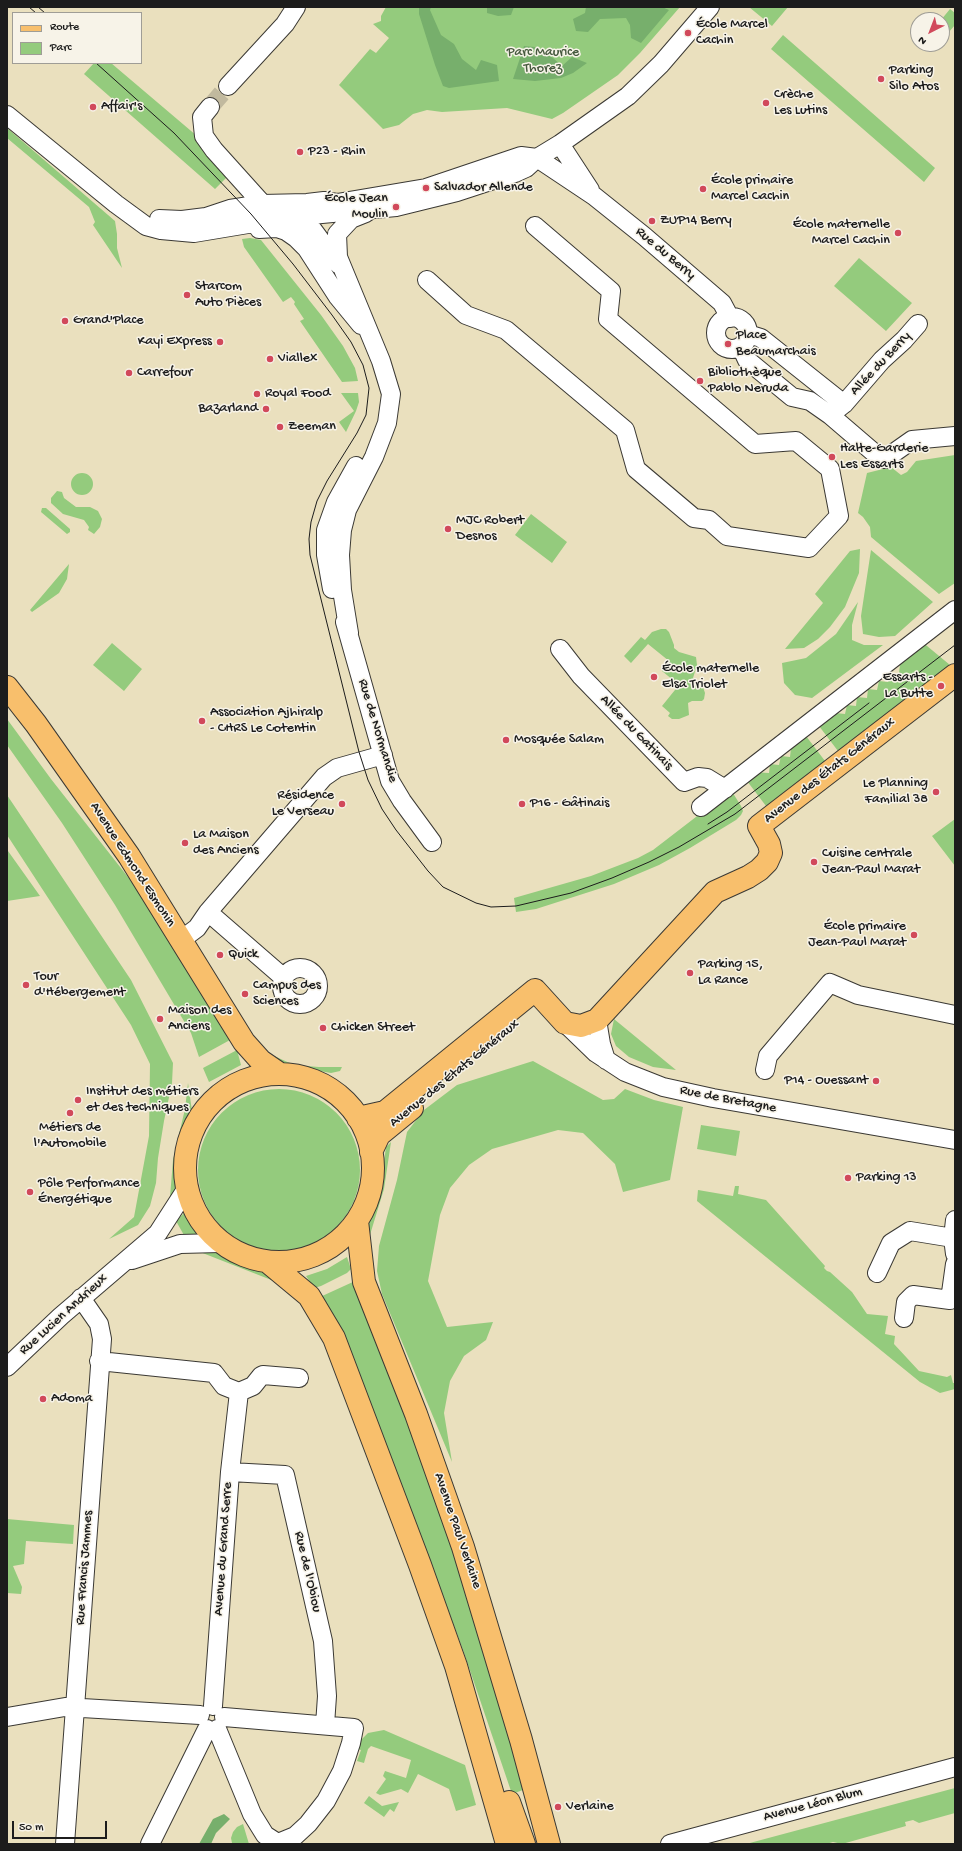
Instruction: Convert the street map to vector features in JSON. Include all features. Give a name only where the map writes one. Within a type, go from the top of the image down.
[{"type":"main road","name":"Avenue des États Généraux","points":[[597,1020],[715,892],[748,877],[759,870],[767,862],[771,853],[769,844],[759,826],[955,675]]},
{"type":"main road","name":"Avenue Edmond Esmonin","points":[[7,687],[40,730],[129,856],[232,1024],[250,1049],[261,1061],[280,1074]]},
{"type":"main road","name":"Avenue des États Généraux","points":[[358,1118],[385,1112],[540,995]]},
{"type":"main road","name":"Avenue des États Généraux","points":[[371,1152],[379,1135],[540,995]]},
{"type":"main road","name":"Rue de Bretagne","points":[[540,995],[565,1023]]},
{"type":"main road","points":[[565,1023],[581,1026],[597,1020]]},
{"type":"main road","points":[[245,1080],[249,1072],[250,1049]]},
{"type":"main road","points":[[280,1074],[300,1076],[319,1083],[334,1092],[347,1104],[358,1118],[367,1134],[371,1152],[373,1170],[372,1188],[366,1205],[357,1222],[347,1235],[333,1246],[318,1255],[302,1260],[285,1263],[268,1262],[243,1256],[220,1242],[208,1230],[197,1215],[187,1188],[185,1158],[193,1129],[204,1110],[219,1095],[245,1080],[262,1075],[280,1074]]},
{"type":"main road","name":"Avenue Paul Verlaine","points":[[357,1222],[364,1282],[416,1414],[466,1554],[521,1740],[549,1844]]},
{"type":"main road","points":[[268,1262],[309,1296],[334,1338],[423,1572],[456,1666],[479,1740],[507,1844]]},
{"type":"main road","points":[[479,1740],[496,1765],[524,1844]]},
{"type":"street","points":[[228,86],[285,24],[296,7]]},
{"type":"street","points":[[7,114],[146,226],[170,232],[194,233],[219,228],[313,220],[396,207],[457,192],[526,168],[537,158],[560,144],[628,96],[661,64],[710,7]]},
{"type":"street","name":"Rue de Normandie","points":[[210,107],[202,117],[204,136],[214,150],[262,204],[284,222],[307,249],[338,297],[370,336]]},
{"type":"street","name":"Rue du Berry","points":[[560,144],[594,196]]},
{"type":"street","points":[[132,216],[162,220],[182,220],[206,217],[239,207],[262,204],[324,201],[337,203],[426,188],[522,156],[537,158]]},
{"type":"street","name":"Rue du Berry","points":[[537,158],[594,196],[722,303],[730,318]]},
{"type":"street","points":[[239,207],[245,194],[245,184]]},
{"type":"street","points":[[307,249],[306,233],[313,220],[337,203]]},
{"type":"street","points":[[219,228],[233,220],[251,214],[262,204]]},
{"type":"street","name":"Rue de Normandie","points":[[343,272],[338,257],[337,234],[351,219],[378,209]]},
{"type":"street","name":"Rue de Normandie","points":[[313,220],[313,230],[329,250],[355,295],[381,361],[391,394],[387,423],[354,469],[336,502],[326,530],[326,555],[333,590],[349,633],[390,781],[402,801],[432,842]]},
{"type":"street","points":[[427,280],[466,315],[506,330],[625,430],[636,469],[694,518],[709,520],[727,536],[809,548],[839,516],[830,469],[796,441],[755,444],[608,319],[611,291],[535,226]]},
{"type":"street","points":[[830,415],[844,404],[761,338],[744,340],[731,349],[726,348],[722,345],[717,336],[718,326],[725,319],[730,318],[742,321],[746,325],[744,340],[747,360],[792,397],[810,401],[830,415],[879,457],[885,459],[912,440],[955,436]]},
{"type":"street","name":"Allée du Berry","points":[[844,404],[882,360],[904,340],[918,324]]},
{"type":"street","points":[[702,807],[955,610]]},
{"type":"street","name":"Allée du Gatinais","points":[[560,649],[581,676],[684,782],[698,777],[707,778],[716,782],[725,789]]},
{"type":"street","points":[[181,940],[197,928],[208,912],[324,777],[337,768],[382,754]]},
{"type":"street","points":[[208,912],[284,978]]},
{"type":"street","points":[[765,1070],[768,1056],[830,983],[858,994],[955,1015]]},
{"type":"street","points":[[597,1020],[601,1044],[606,1060]]},
{"type":"street","name":"Rue de Bretagne","points":[[565,1023],[596,1053],[625,1072],[673,1089],[713,1098],[955,1140]]},
{"type":"street","name":"Rue Lucien Andrieux","points":[[7,1368],[81,1298],[158,1233],[187,1188]]},
{"type":"street","points":[[877,1273],[891,1243],[910,1231],[954,1246],[955,1220]]},
{"type":"street","name":"Rue Lucien Andrieux","points":[[121,1263],[176,1244],[220,1242]]},
{"type":"street","points":[[904,1318],[906,1302],[913,1295],[950,1300],[955,1264]]},
{"type":"street","name":"Rue Francis Jammes","points":[[65,1844],[99,1361],[102,1339],[99,1324],[81,1298]]},
{"type":"street","points":[[99,1361],[214,1373],[224,1386],[239,1392],[253,1386],[260,1376],[264,1375],[299,1378]]},
{"type":"street","name":"Avenue du Grand Serre","points":[[212,1719],[230,1472],[239,1392]]},
{"type":"street","name":"Rue de l'Obiou","points":[[230,1472],[285,1475],[323,1641],[327,1696],[325,1725]]},
{"type":"street","points":[[7,1717],[65,1707],[212,1719],[354,1728],[342,1771],[326,1800],[308,1824],[295,1836],[278,1843],[265,1834],[252,1814],[212,1719]]},
{"type":"street","points":[[150,1844],[212,1719]]},
{"type":"street","name":"Avenue Léon Blum","points":[[670,1844],[955,1766]]},
{"type":"green space","name":"Parc Maurice Thorez","points":[[386,7],[680,7],[640,53],[618,75],[552,119],[507,108],[442,112],[427,110],[413,114],[399,125],[383,129],[339,85],[370,49],[376,53],[389,38],[373,24],[381,21],[381,16]]},
{"type":"green space","points":[[419,7],[431,7],[430,10],[441,35],[454,44],[462,59],[476,70],[481,60],[497,65],[499,81],[449,88],[443,86],[419,14]]},
{"type":"green space","points":[[487,7],[514,7],[511,15],[498,16],[487,13]]},
{"type":"green space","points":[[586,7],[662,7],[669,10],[641,43],[631,38],[630,25],[626,18],[600,19],[588,32],[576,31],[573,19],[585,13]]},
{"type":"green space","points":[[749,7],[788,7],[772,26]]},
{"type":"green space","points":[[950,9],[955,13],[955,25],[950,31],[950,12],[948,12]]},
{"type":"green space","points":[[783,35],[935,168],[924,182],[771,49]]},
{"type":"green space","points":[[524,46],[535,47],[553,58],[562,66],[572,57],[587,63],[573,73],[561,78],[535,81],[513,79]]},
{"type":"green space","points":[[93,64],[112,64],[197,136],[230,174],[215,189],[84,74]]},
{"type":"green space","points":[[7,128],[115,221],[117,248],[122,268],[93,225],[95,222],[89,207],[7,138]]},
{"type":"green space","points":[[250,238],[261,240],[321,315],[343,346],[355,368],[358,381],[342,382],[300,321],[304,319],[294,304],[295,302],[291,297],[283,302],[244,247],[242,239]]},
{"type":"green space","points":[[859,258],[912,303],[886,331],[834,286]]},
{"type":"green space","points":[[341,393],[358,393],[359,402],[346,432],[339,422],[354,411]]},
{"type":"green space","points":[[955,455],[955,583],[939,594],[871,537],[870,527],[858,513],[867,473],[891,467],[901,475],[907,472],[916,461]]},
{"type":"green space","points":[[82,473],[90,476],[93,484],[90,492],[82,495],[74,492],[71,484],[74,476]]},
{"type":"green space","points":[[57,491],[62,492],[64,498],[76,507],[90,507],[98,511],[102,519],[100,527],[94,534],[88,530],[89,527],[84,520],[63,514],[51,503],[51,498]]},
{"type":"green space","points":[[42,508],[46,508],[70,529],[70,532],[67,534],[41,512]]},
{"type":"green space","points":[[531,514],[567,542],[552,563],[515,535]]},
{"type":"green space","points":[[860,549],[859,573],[845,607],[830,627],[818,639],[804,648],[785,649],[823,603],[815,594],[850,551]]},
{"type":"green space","points":[[871,550],[933,602],[895,636],[879,637],[863,634],[861,616]]},
{"type":"green space","points":[[69,564],[67,579],[59,593],[32,612],[30,610]]},
{"type":"green space","points":[[858,602],[852,625],[852,640],[864,645],[883,645],[812,698],[795,695],[784,683],[782,663],[806,658],[836,634]]},
{"type":"green space","points":[[666,629],[669,632],[674,648],[679,652],[696,657],[697,665],[693,678],[703,687],[705,693],[702,701],[692,701],[688,703],[689,715],[679,719],[672,719],[668,716],[670,713],[662,706],[679,685],[662,671],[669,661],[648,644],[631,663],[624,656],[641,637],[645,640],[652,632]]},
{"type":"green space","points":[[921,641],[950,665],[838,751],[819,726],[836,713],[845,714],[847,705],[856,706],[857,697],[867,698],[868,689],[877,690],[879,681],[888,682],[889,673],[899,673],[901,656]]},
{"type":"green space","points":[[112,643],[142,669],[124,691],[93,665]]},
{"type":"green space","points":[[7,719],[51,779],[135,886],[230,1040],[199,1057],[191,1033],[115,905],[62,823],[7,745]]},
{"type":"green space","points":[[806,736],[825,761],[766,806],[744,777],[751,772],[769,773],[770,764],[779,765],[781,756],[790,757],[791,748]]},
{"type":"green space","points":[[731,790],[743,811],[741,815],[736,820],[690,848],[659,865],[614,884],[536,909],[516,912],[514,898],[591,876],[638,858],[653,850]]},
{"type":"green space","points":[[7,795],[131,980],[173,1063],[172,1083],[158,1158],[156,1183],[150,1206],[138,1225],[109,1239],[134,1217],[149,1136],[150,1064],[131,1025],[7,835]]},
{"type":"green space","points":[[955,819],[955,866],[932,836]]},
{"type":"green space","points":[[7,850],[8,851],[40,896],[7,901]]},
{"type":"green space","points":[[614,1019],[676,1070],[653,1067],[629,1057],[616,1046],[611,1034]]},
{"type":"green space","points":[[237,1050],[241,1065],[209,1082],[203,1068]]},
{"type":"green space","points":[[261,1050],[294,1065],[342,1067],[340,1071],[331,1073],[286,1065]]},
{"type":"green space","points":[[533,1061],[603,1100],[614,1099],[625,1089],[654,1100],[683,1107],[670,1180],[623,1192],[615,1164],[583,1133],[558,1130],[492,1149],[469,1165],[450,1188],[440,1215],[428,1281],[447,1327],[493,1322],[486,1340],[464,1356],[450,1381],[444,1413],[452,1462],[382,1294],[377,1271],[379,1246],[397,1180],[407,1132],[424,1110],[457,1085]]},
{"type":"green space","points":[[188,1083],[192,1111],[185,1124],[180,1140],[176,1197],[170,1197],[173,1160],[185,1109]]},
{"type":"green space","points":[[271,1089],[287,1089],[303,1092],[317,1098],[331,1107],[342,1118],[351,1132],[357,1146],[360,1170],[359,1186],[351,1208],[342,1222],[331,1233],[317,1242],[303,1248],[287,1251],[271,1251],[255,1248],[241,1242],[227,1233],[216,1222],[207,1208],[201,1194],[198,1178],[198,1162],[201,1146],[207,1132],[216,1118],[227,1107],[241,1098],[255,1092]]},
{"type":"green space","points":[[701,1125],[740,1131],[736,1156],[697,1149]]},
{"type":"green space","points":[[391,1142],[384,1189],[369,1238],[365,1233],[381,1184],[386,1147]]},
{"type":"green space","points":[[735,1186],[739,1186],[738,1194],[766,1200],[825,1266],[824,1268],[852,1292],[867,1314],[888,1316],[885,1334],[895,1336],[894,1344],[919,1371],[947,1377],[951,1375],[953,1383],[955,1383],[955,1389],[940,1393],[920,1382],[697,1201],[698,1190],[733,1196]]},
{"type":"green space","points":[[187,1210],[191,1219],[202,1233],[185,1237],[176,1221]]},
{"type":"green space","points":[[208,1247],[237,1263],[260,1271],[278,1275],[279,1283],[200,1252]]},
{"type":"green space","points":[[347,1257],[351,1269],[347,1273],[314,1288],[306,1276],[327,1269]]},
{"type":"green space","points":[[355,1281],[391,1373],[473,1607],[523,1790],[512,1794],[463,1650],[393,1462],[347,1347],[320,1297]]},
{"type":"green space","points":[[7,1519],[74,1525],[73,1544],[26,1541],[24,1564],[13,1566],[22,1587],[21,1594],[7,1593]]},
{"type":"green space","points":[[384,1730],[465,1765],[476,1805],[456,1811],[449,1789],[418,1774],[408,1793],[401,1789],[380,1795],[376,1793],[386,1779],[383,1776],[385,1771],[406,1778],[411,1760],[371,1746],[368,1749],[364,1763],[357,1761],[361,1750],[358,1749],[360,1741],[368,1733]]},
{"type":"green space","points":[[955,1788],[955,1813],[919,1823],[913,1820],[905,1822],[906,1826],[842,1844],[833,1842],[826,1844],[746,1844]]},
{"type":"green space","points":[[369,1796],[382,1806],[399,1802],[394,1812],[390,1809],[384,1817],[364,1803]]},
{"type":"green space","points":[[224,1814],[230,1819],[216,1833],[211,1844],[199,1844],[213,1819]]},
{"type":"green space","points":[[243,1824],[249,1844],[225,1844],[232,1843],[231,1838],[233,1832],[237,1827]]},
{"type":"tunnel","points":[[210,107],[228,86]]},
{"type":"tram line","points":[[29,7],[35,12]]},
{"type":"tram line","points":[[38,7],[44,12]]},
{"type":"tram line","points":[[97,64],[174,133],[251,214],[293,264],[332,315],[351,342],[363,365],[369,388],[366,415],[357,433],[327,481],[317,501],[311,522],[309,539],[310,555],[359,752],[368,780],[382,809],[396,830],[428,871],[443,887],[476,903],[491,907],[516,906],[571,893],[612,878],[649,862],[679,847],[735,814],[955,645]]},
{"type":"tram line","points":[[708,824],[727,812],[869,703]]},
{"type":"place","name":"École Marcel Cachin","points":[[688,33]]},
{"type":"place","name":"Parking Silo Atos","points":[[881,79]]},
{"type":"place","name":"Crèche Les Lutins","points":[[766,103]]},
{"type":"place","name":"Affair's","points":[[93,107]]},
{"type":"place","name":"P23 - Rhin","points":[[300,152]]},
{"type":"place","name":"Salvador Allende","points":[[426,188]]},
{"type":"place","name":"École primaire Marcel Cachin","points":[[703,189]]},
{"type":"place","name":"École Jean Moulin","points":[[396,207]]},
{"type":"place","name":"ZUP14 Berry","points":[[652,221]]},
{"type":"place","name":"École maternelle Marcel Cachin","points":[[898,233]]},
{"type":"place","name":"Starcom Auto Pièces","points":[[187,295]]},
{"type":"place","name":"Grand'Place","points":[[65,321]]},
{"type":"place","name":"Kayi Express","points":[[220,342]]},
{"type":"place","name":"Place Beaumarchais","points":[[728,344]]},
{"type":"place","name":"Viallex","points":[[270,359]]},
{"type":"place","name":"Carrefour","points":[[129,373]]},
{"type":"place","name":"Bibliothèque Pablo Neruda","points":[[700,381]]},
{"type":"place","name":"Royal Food","points":[[257,394]]},
{"type":"place","name":"Bazarland","points":[[266,409]]},
{"type":"place","name":"Zeeman","points":[[280,427]]},
{"type":"place","name":"Halte-Garderie Les Essarts","points":[[832,457]]},
{"type":"place","name":"MJC Robert Desnos","points":[[448,529]]},
{"type":"place","name":"École maternelle Elsa Triolet","points":[[654,677]]},
{"type":"place","name":"Essarts - La Butte","points":[[941,686]]},
{"type":"place","name":"Association Ajhiralp - CHRS Le Cotentin","points":[[202,721]]},
{"type":"place","name":"Mosquée Salam","points":[[506,740]]},
{"type":"place","name":"Le Planning Familial 38","points":[[936,792]]},
{"type":"place","name":"Résidence Le Verseau","points":[[342,804]]},
{"type":"place","name":"P16 - Gâtinais","points":[[522,804]]},
{"type":"place","name":"La Maison des Anciens","points":[[185,843]]},
{"type":"place","name":"Cuisine centrale Jean-Paul Marat","points":[[814,862]]},
{"type":"place","name":"École primaire Jean-Paul Marat","points":[[914,935]]},
{"type":"place","name":"Quick","points":[[220,955]]},
{"type":"place","name":"Parking 15, La Rance","points":[[690,973]]},
{"type":"place","name":"Tour d'Hébergement","points":[[26,985]]},
{"type":"place","name":"Campus des Sciences","points":[[245,994]]},
{"type":"place","name":"Maison des Anciens","points":[[160,1019]]},
{"type":"place","name":"Chicken Street","points":[[323,1028]]},
{"type":"place","name":"P14 - Ouessant","points":[[876,1081]]},
{"type":"place","name":"Institut des métiers et des techniques","points":[[78,1100]]},
{"type":"place","name":"Métiers de l'Automobile","points":[[70,1113]]},
{"type":"place","name":"Parking 13","points":[[848,1178]]},
{"type":"place","name":"Pôle Performance Énergétique","points":[[30,1192]]},
{"type":"place","name":"Adoma","points":[[43,1399]]},
{"type":"place","name":"Verlaine","points":[[558,1807]]}]
